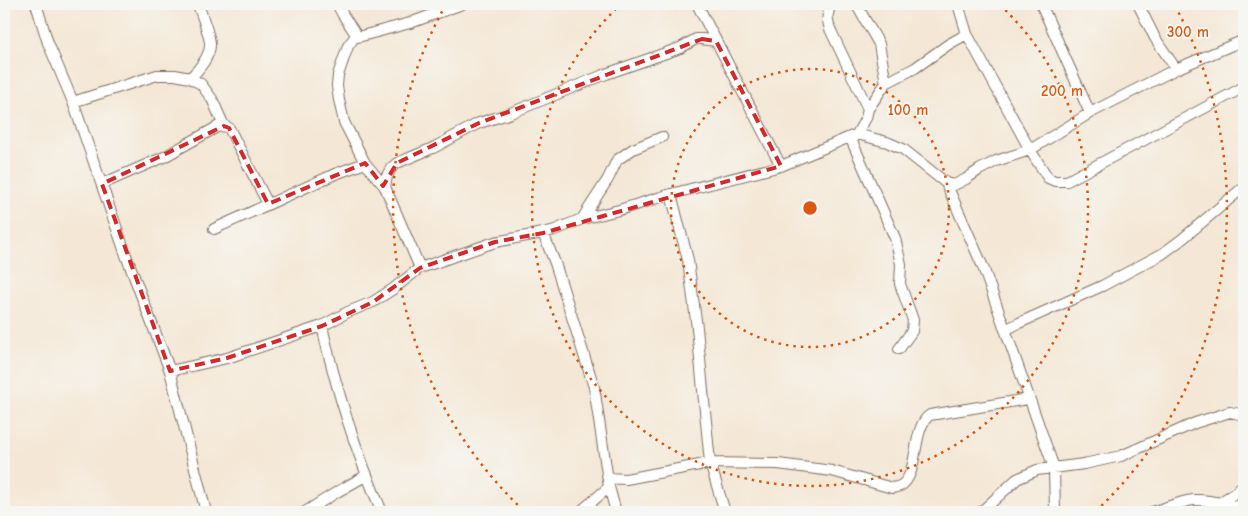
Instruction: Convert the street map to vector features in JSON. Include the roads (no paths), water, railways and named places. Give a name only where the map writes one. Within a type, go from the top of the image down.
[{"type":"street","points":[[36,4],[48,43],[73,102],[127,258],[170,371],[206,512]]},
{"type":"street","points":[[190,78],[203,62],[209,51],[210,42],[198,4]]},
{"type":"street","points":[[338,4],[357,36]]},
{"type":"street","points":[[420,268],[385,188],[365,163],[344,122],[337,86],[338,75],[348,46],[357,36],[410,24],[462,4]]},
{"type":"street","points":[[697,4],[781,166]]},
{"type":"street","points":[[832,4],[828,9],[827,19],[830,29],[868,109]]},
{"type":"street","points":[[856,4],[878,44],[886,83]]},
{"type":"street","points":[[958,4],[967,34],[1030,150],[1048,178],[1055,181],[1067,181],[1244,87]]},
{"type":"street","points":[[1041,4],[1090,113]]},
{"type":"street","points":[[1138,4],[1155,38],[1176,69]]},
{"type":"street","points":[[696,39],[705,19]]},
{"type":"street","points":[[170,371],[227,358],[322,326],[373,302],[420,268],[495,242],[543,233],[582,219],[781,166],[853,136],[866,118],[868,109],[886,83],[914,68],[967,34]]},
{"type":"street","points":[[385,188],[391,168],[397,163],[433,148],[478,123],[508,114],[606,74],[680,48],[696,39],[716,41]]},
{"type":"street","points":[[853,136],[887,142],[903,149],[946,183],[954,185],[996,160],[1030,150],[1090,113],[1176,69],[1244,40]]},
{"type":"street","points":[[73,102],[158,75],[175,75],[190,78],[201,84],[212,98],[224,126]]},
{"type":"street","points":[[102,184],[164,157],[217,127],[224,126],[229,128],[268,204]]},
{"type":"street","points":[[853,136],[895,238],[901,264],[900,284],[913,320],[912,331],[899,349]]},
{"type":"street","points":[[582,219],[617,160],[633,149],[662,137]]},
{"type":"street","points":[[214,229],[335,174],[365,163]]},
{"type":"street","points":[[946,183],[983,267],[1054,468],[1055,512]]},
{"type":"street","points":[[1005,330],[1102,286],[1162,254],[1239,191],[1244,189]]},
{"type":"street","points":[[671,194],[688,260],[698,328],[710,463],[725,512]]},
{"type":"street","points":[[543,233],[555,263],[594,387],[609,483],[616,512]]},
{"type":"street","points":[[322,326],[349,426],[382,512]]},
{"type":"street","points":[[580,512],[609,483],[710,463],[778,464],[832,471],[892,488],[901,486],[909,477],[924,419],[930,415],[1028,398]]},
{"type":"street","points":[[981,512],[1017,479],[1037,470],[1084,464],[1121,456],[1194,423],[1230,412],[1244,415]]},
{"type":"street","points":[[305,512],[367,476]]},
{"type":"street","points":[[1219,503],[1235,493],[1244,484]]},
{"type":"street","points":[[1152,512],[1195,500],[1244,508]]}]
